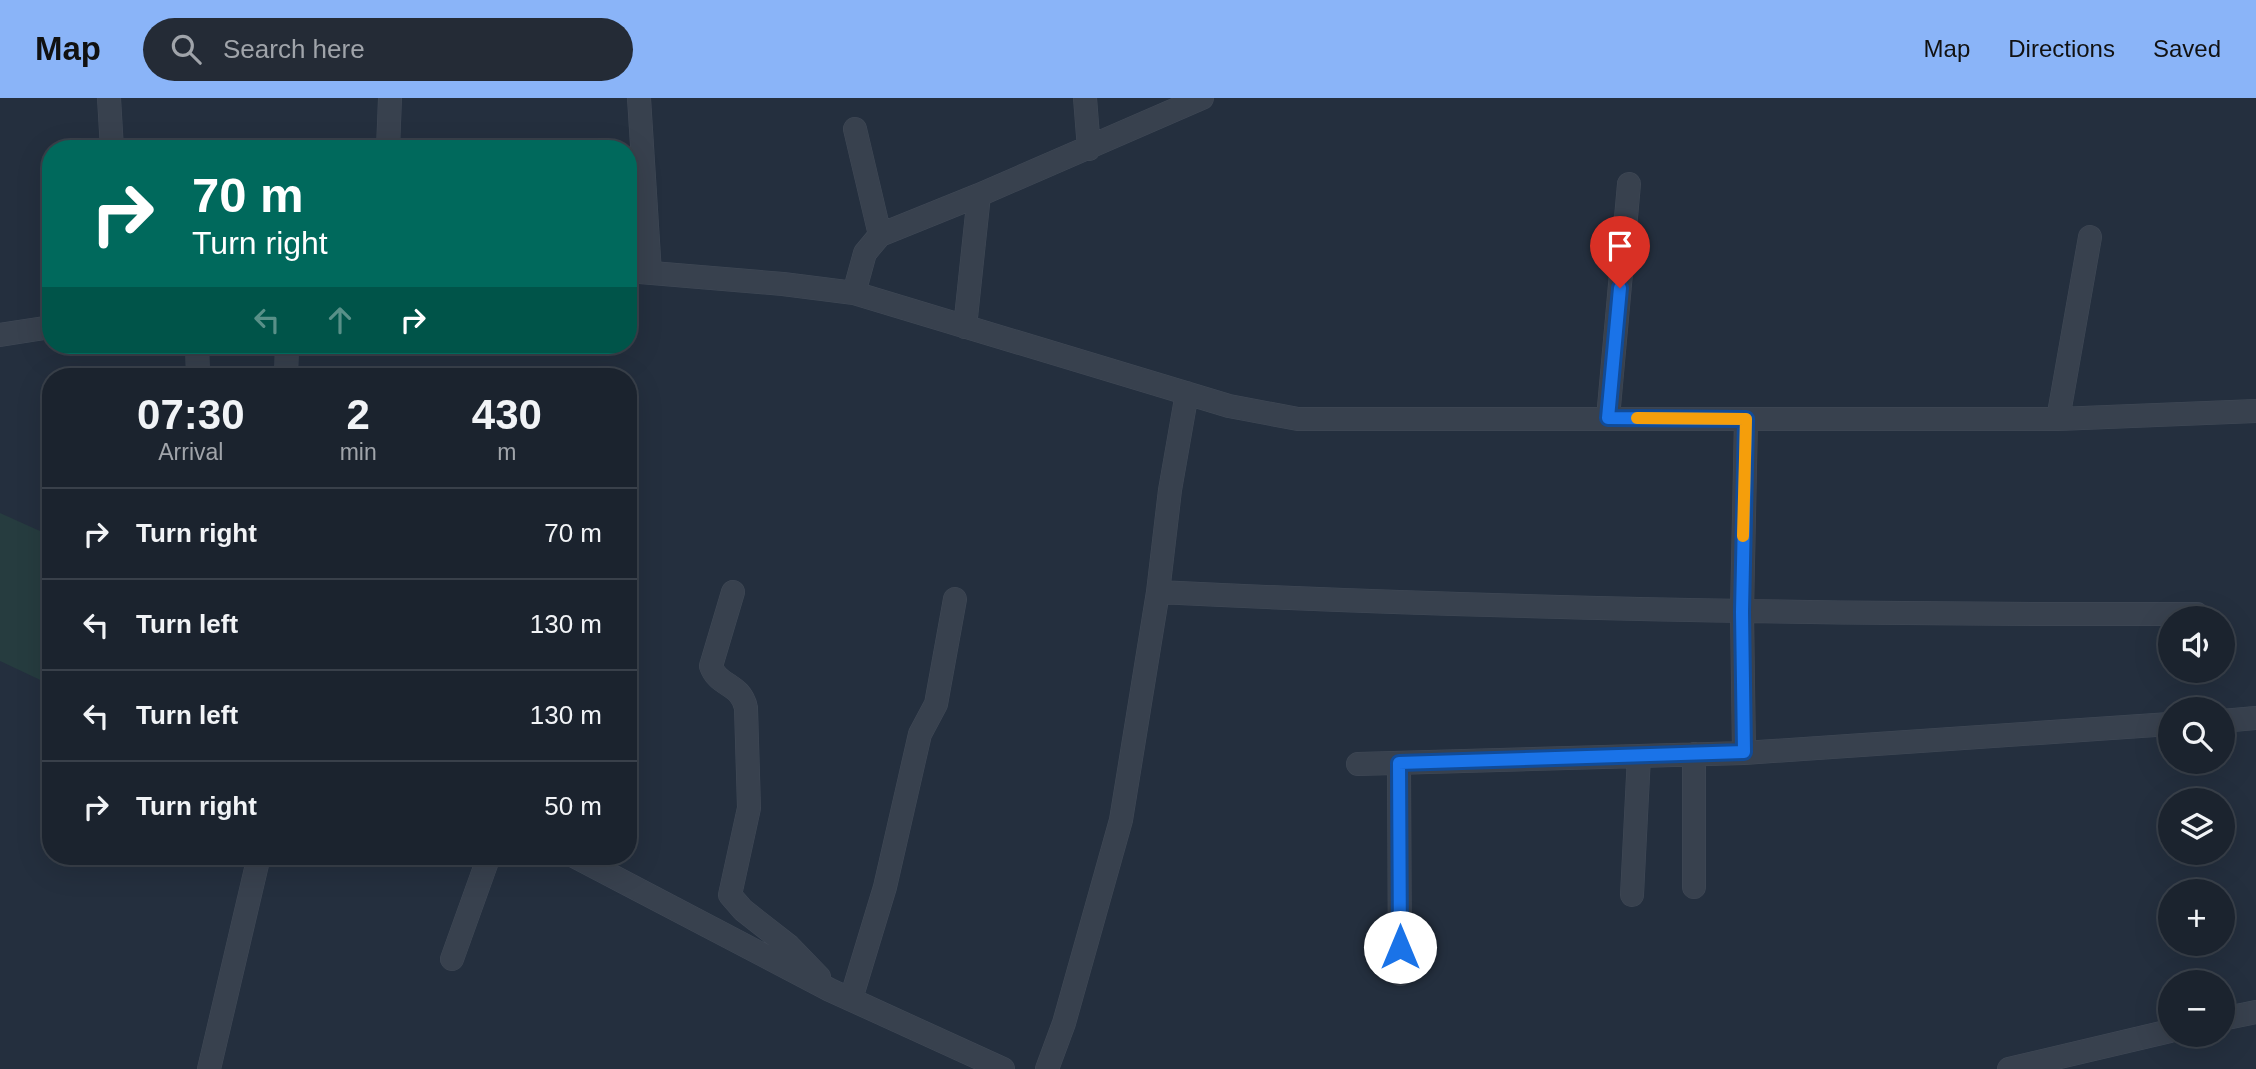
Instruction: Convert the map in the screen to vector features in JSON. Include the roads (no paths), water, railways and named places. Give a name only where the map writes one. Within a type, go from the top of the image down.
[{"type":"street","points":[[108,98],[111,140]]},
{"type":"street","points":[[388,140],[390,98]]},
{"type":"street","points":[[639,98],[639,272],[855,293],[1240,409],[1298,419],[2059,419],[2256,411]]},
{"type":"street","points":[[1085,98],[1089,149]]},
{"type":"street","points":[[855,293],[865,253],[880,235],[1089,149],[1202,98]]},
{"type":"street","points":[[855,129],[880,235]]},
{"type":"street","points":[[1608,418],[1629,184]]},
{"type":"street","points":[[965,327],[979,195]]},
{"type":"street","points":[[2059,419],[2090,237]]},
{"type":"street","points":[[0,335],[42,328]]},
{"type":"street","points":[[1047,1069],[1064,1023],[1121,820],[1187,393]]},
{"type":"street","points":[[1744,752],[1742,612],[1746,419]]},
{"type":"street","points":[[733,592],[710,666],[718,678],[742,694],[746,708],[750,808],[730,895],[743,911],[789,946],[841,994]]},
{"type":"street","points":[[1158,592],[1407,604],[1742,612],[2158,614]]},
{"type":"street","points":[[841,994],[885,887],[920,734],[936,704],[955,599]]},
{"type":"street","points":[[2235,720],[2256,718]]},
{"type":"street","points":[[1358,764],[1744,752],[2158,725]]},
{"type":"street","points":[[1694,754],[1694,887]]},
{"type":"street","points":[[1632,895],[1639,756]]},
{"type":"street","points":[[1399,763],[1400,974]]},
{"type":"street","points":[[209,1069],[257,865]]},
{"type":"street","points":[[452,960],[486,865]]},
{"type":"street","points":[[592,865],[841,994],[1003,1069]]},
{"type":"street","points":[[2235,1016],[2256,1012]]},
{"type":"street","points":[[2009,1069],[2158,1034]]}]
